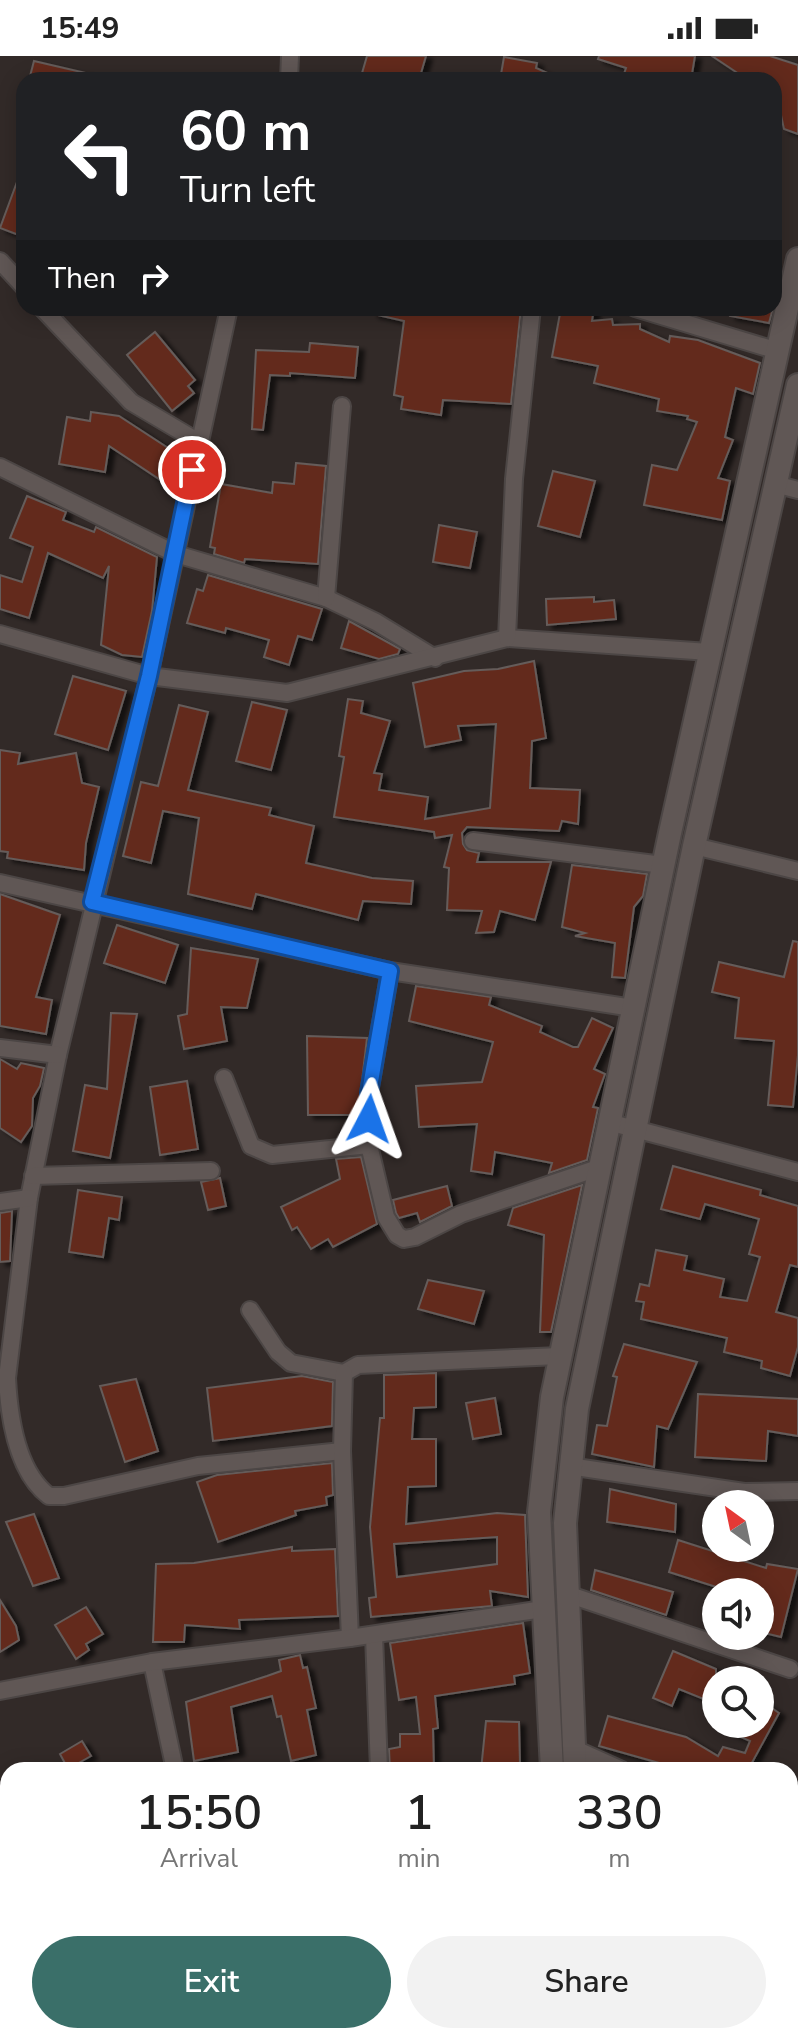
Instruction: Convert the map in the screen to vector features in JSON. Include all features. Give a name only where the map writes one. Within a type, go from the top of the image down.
[{"type":"main road","points":[[552,1762],[539,1512],[559,1356],[612,1123],[633,1008],[709,652],[798,259]]},
{"type":"main road","points":[[574,1759],[565,1523],[569,1466],[586,1360],[638,1130],[694,846],[798,385]]},
{"type":"street","points":[[0,261],[16,278]]},
{"type":"street","points":[[50,316],[131,402],[197,441]]},
{"type":"street","points":[[227,316],[197,441],[149,676],[92,902],[33,1176],[7,1378],[9,1407],[30,1478],[49,1496],[64,1496],[198,1466],[342,1451]]},
{"type":"street","points":[[507,638],[514,479],[531,316]]},
{"type":"street","points":[[662,316],[778,351]]},
{"type":"street","points":[[326,598],[342,406]]},
{"type":"street","points":[[0,467],[176,554],[326,598],[376,622],[435,658]]},
{"type":"street","points":[[775,484],[798,490]]},
{"type":"street","points":[[0,634],[149,676],[287,693],[507,638],[709,652]]},
{"type":"street","points":[[473,841],[663,865]]},
{"type":"street","points":[[694,846],[798,871]]},
{"type":"street","points":[[0,883],[390,971],[633,1008]]},
{"type":"street","points":[[390,971],[369,1093],[369,1145],[386,1217],[397,1235],[404,1239],[461,1214],[601,1167]]},
{"type":"street","points":[[0,1048],[58,1055]]},
{"type":"street","points":[[224,1078],[251,1146],[261,1152],[272,1155],[369,1145]]},
{"type":"street","points":[[612,1123],[798,1172]]},
{"type":"street","points":[[33,1176],[211,1171]]},
{"type":"street","points":[[0,1202],[29,1198]]},
{"type":"street","points":[[250,1310],[278,1352],[291,1363],[344,1373]]},
{"type":"street","points":[[350,1638],[342,1451],[344,1373],[348,1367],[559,1356]]},
{"type":"street","points":[[569,1466],[744,1492],[798,1491]]},
{"type":"street","points":[[567,1594],[790,1669]]},
{"type":"street","points":[[0,1691],[152,1662],[374,1635],[543,1609]]},
{"type":"street","points":[[374,1635],[379,1762]]},
{"type":"street","points":[[152,1662],[173,1762]]},
{"type":"building","points":[[367,56],[426,56],[421,72],[362,72]]},
{"type":"building","points":[[599,56],[695,56],[692,72],[625,72],[626,68],[598,59]]},
{"type":"building","points":[[712,56],[770,56],[798,65],[798,134],[784,129],[782,72],[736,72]]},
{"type":"building","points":[[504,57],[537,63],[536,68],[545,72],[501,72]]},
{"type":"building","points":[[34,61],[81,72],[31,72]]},
{"type":"building","points":[[16,185],[16,234],[0,228]]},
{"type":"building","points":[[382,316],[520,316],[511,404],[443,400],[441,415],[401,409],[403,397],[394,395],[404,321]]},
{"type":"building","points":[[560,316],[593,316],[592,321],[612,319],[613,325],[640,324],[640,329],[669,342],[670,336],[698,340],[760,363],[753,394],[736,388],[725,437],[733,440],[718,478],[730,481],[722,520],[644,505],[652,465],[677,470],[697,422],[687,419],[688,416],[657,411],[659,399],[594,383],[598,366],[552,357]]},
{"type":"building","points":[[730,316],[771,316],[769,323]]},
{"type":"building","points":[[155,332],[195,380],[188,386],[194,393],[172,411],[127,355]]},
{"type":"building","points":[[310,343],[358,347],[355,378],[290,373],[290,376],[270,375],[263,430],[252,429],[256,350],[309,352]]},
{"type":"building","points":[[91,412],[119,416],[185,459],[168,485],[109,446],[105,472],[59,464],[67,417],[90,421]]},
{"type":"building","points":[[296,463],[326,466],[318,564],[245,559],[244,563],[214,554],[215,548],[210,547],[221,484],[272,493],[273,482],[294,484]]},
{"type":"building","points":[[553,471],[595,481],[580,537],[538,526]]},
{"type":"building","points":[[27,496],[66,512],[63,520],[94,532],[96,527],[157,557],[152,611],[142,657],[122,655],[101,645],[109,566],[103,578],[48,553],[29,618],[0,609],[0,575],[22,582],[33,547],[10,538]]},
{"type":"building","points":[[439,525],[477,532],[470,568],[433,562]]},
{"type":"building","points":[[208,575],[322,609],[312,640],[298,636],[289,665],[264,657],[269,640],[226,628],[225,633],[187,623],[197,589],[203,591]]},
{"type":"building","points":[[594,597],[594,602],[614,600],[616,619],[547,625],[546,599]]},
{"type":"building","points":[[349,621],[400,649],[398,654],[379,659],[341,648]]},
{"type":"building","points":[[534,661],[546,738],[532,741],[530,788],[580,790],[578,824],[562,821],[559,831],[467,827],[462,833],[463,844],[467,850],[479,853],[477,862],[551,862],[535,920],[500,911],[494,932],[476,933],[482,911],[447,910],[449,868],[444,867],[452,835],[435,838],[434,832],[334,817],[344,757],[339,756],[348,699],[363,701],[361,713],[390,721],[374,773],[382,774],[379,790],[428,797],[425,819],[490,808],[496,724],[458,726],[461,740],[425,747],[413,683],[464,671],[498,669]]},
{"type":"building","points":[[73,676],[126,691],[108,750],[55,734]]},
{"type":"building","points":[[252,702],[287,710],[271,770],[236,761]]},
{"type":"building","points":[[179,705],[208,712],[188,790],[271,808],[269,815],[314,826],[306,863],[372,878],[413,881],[411,904],[363,901],[358,920],[256,894],[252,909],[188,894],[199,818],[163,811],[151,863],[123,856],[141,782],[158,786]]},
{"type":"building","points":[[0,750],[20,753],[18,764],[76,753],[82,783],[99,787],[86,843],[84,870],[7,858],[8,852],[0,851]]},
{"type":"building","points":[[572,865],[647,874],[643,896],[634,907],[625,978],[612,977],[615,943],[575,936],[585,933],[562,927]]},
{"type":"building","points":[[0,894],[60,915],[36,997],[52,1000],[46,1034],[0,1026]]},
{"type":"building","points":[[117,925],[178,945],[165,983],[104,963]]},
{"type":"building","points":[[793,941],[798,942],[798,1055],[793,1107],[768,1105],[774,1041],[735,1038],[739,998],[712,992],[719,962],[784,977]]},
{"type":"building","points":[[191,948],[258,959],[247,1008],[221,1007],[227,1041],[184,1049],[178,1016],[187,1014]]},
{"type":"building","points":[[416,986],[491,997],[489,1005],[542,1026],[540,1032],[573,1047],[578,1047],[592,1018],[613,1028],[594,1069],[605,1074],[593,1107],[598,1108],[587,1160],[549,1173],[552,1163],[495,1152],[492,1174],[471,1171],[477,1124],[419,1127],[416,1086],[482,1082],[493,1042],[409,1021]]},
{"type":"building","points":[[111,1013],[137,1014],[110,1158],[73,1151],[85,1085],[107,1089]]},
{"type":"building","points":[[307,1036],[367,1038],[358,1115],[308,1115]]},
{"type":"building","points":[[0,1059],[17,1069],[21,1063],[44,1068],[40,1086],[33,1098],[32,1126],[21,1142],[0,1128]]},
{"type":"building","points":[[187,1081],[198,1149],[160,1155],[150,1087]]},
{"type":"building","points":[[361,1157],[377,1224],[333,1247],[328,1239],[311,1249],[297,1227],[292,1230],[281,1207],[340,1179],[336,1159]]},
{"type":"building","points":[[673,1166],[761,1190],[760,1195],[798,1206],[798,1267],[790,1265],[776,1312],[798,1318],[798,1347],[790,1376],[761,1368],[762,1361],[724,1352],[727,1338],[641,1319],[644,1302],[636,1301],[640,1284],[649,1286],[656,1250],[687,1256],[684,1270],[724,1279],[720,1297],[747,1301],[760,1257],[749,1254],[759,1219],[705,1204],[700,1219],[661,1209]]},
{"type":"building","points":[[220,1178],[226,1206],[208,1210],[201,1182]]},
{"type":"building","points":[[582,1185],[551,1332],[540,1332],[544,1235],[508,1225],[513,1208]]},
{"type":"building","points":[[447,1186],[452,1206],[420,1222],[417,1213],[399,1218],[396,1213],[393,1200]]},
{"type":"building","points":[[78,1190],[122,1197],[119,1220],[109,1218],[103,1257],[69,1252]]},
{"type":"building","points":[[12,1211],[10,1261],[0,1262],[0,1213]]},
{"type":"building","points":[[428,1280],[484,1291],[474,1324],[418,1309]]},
{"type":"building","points":[[624,1344],[697,1362],[668,1429],[657,1426],[654,1467],[592,1454],[597,1425],[607,1426],[617,1377],[613,1376]]},
{"type":"building","points":[[436,1373],[436,1407],[414,1408],[412,1439],[436,1439],[436,1486],[408,1487],[406,1524],[497,1513],[525,1515],[528,1597],[490,1591],[492,1606],[371,1617],[369,1598],[376,1597],[370,1527],[380,1418],[384,1418],[384,1375]],"holes":[[[497,1537],[497,1564],[397,1577],[394,1544]]]},
{"type":"building","points":[[302,1376],[333,1382],[332,1426],[213,1441],[207,1388]]},
{"type":"building","points":[[136,1379],[158,1451],[125,1462],[100,1386]]},
{"type":"building","points":[[698,1394],[798,1399],[798,1436],[768,1431],[766,1461],[695,1457]]},
{"type":"building","points":[[495,1398],[501,1434],[473,1439],[466,1403]]},
{"type":"building","points":[[332,1463],[333,1495],[326,1497],[327,1505],[295,1511],[296,1515],[218,1542],[197,1482],[217,1475]]},
{"type":"building","points":[[610,1489],[676,1504],[675,1532],[607,1522]]},
{"type":"building","points":[[34,1514],[59,1578],[33,1586],[6,1522]]},
{"type":"building","points":[[678,1540],[702,1548],[702,1562],[747,1562],[766,1568],[767,1564],[798,1569],[781,1637],[774,1635],[774,1578],[702,1578],[702,1582],[669,1572]]},
{"type":"building","points":[[292,1547],[292,1551],[335,1549],[338,1616],[239,1620],[240,1629],[185,1625],[184,1642],[153,1642],[156,1564],[194,1563]]},
{"type":"building","points":[[595,1570],[673,1592],[666,1615],[591,1590]]},
{"type":"building","points":[[0,1600],[16,1626],[19,1640],[0,1652]]},
{"type":"building","points":[[86,1607],[103,1634],[86,1644],[89,1650],[76,1659],[55,1625]]},
{"type":"building","points":[[523,1623],[530,1673],[514,1676],[515,1684],[435,1696],[438,1728],[433,1729],[434,1762],[390,1762],[389,1749],[400,1747],[400,1734],[420,1734],[416,1697],[399,1700],[390,1643]]},
{"type":"building","points":[[673,1651],[709,1666],[702,1666],[702,1698],[679,1689],[672,1706],[653,1698]]},
{"type":"building","points":[[300,1655],[303,1668],[307,1667],[316,1708],[307,1710],[316,1755],[291,1761],[281,1716],[277,1717],[272,1696],[231,1707],[238,1752],[194,1761],[186,1702],[281,1671],[279,1660]]},
{"type":"building","points":[[608,1716],[686,1737],[718,1756],[723,1747],[745,1753],[750,1741],[743,1738],[765,1738],[752,1762],[655,1762],[599,1746]]},
{"type":"building","points":[[486,1721],[519,1722],[520,1762],[482,1762]]},
{"type":"building","points":[[82,1741],[91,1756],[80,1762],[64,1762],[60,1754]]},
{"type":"route","points":[[192,470],[149,676],[92,902],[390,971],[369,1093],[369,1119]]}]
